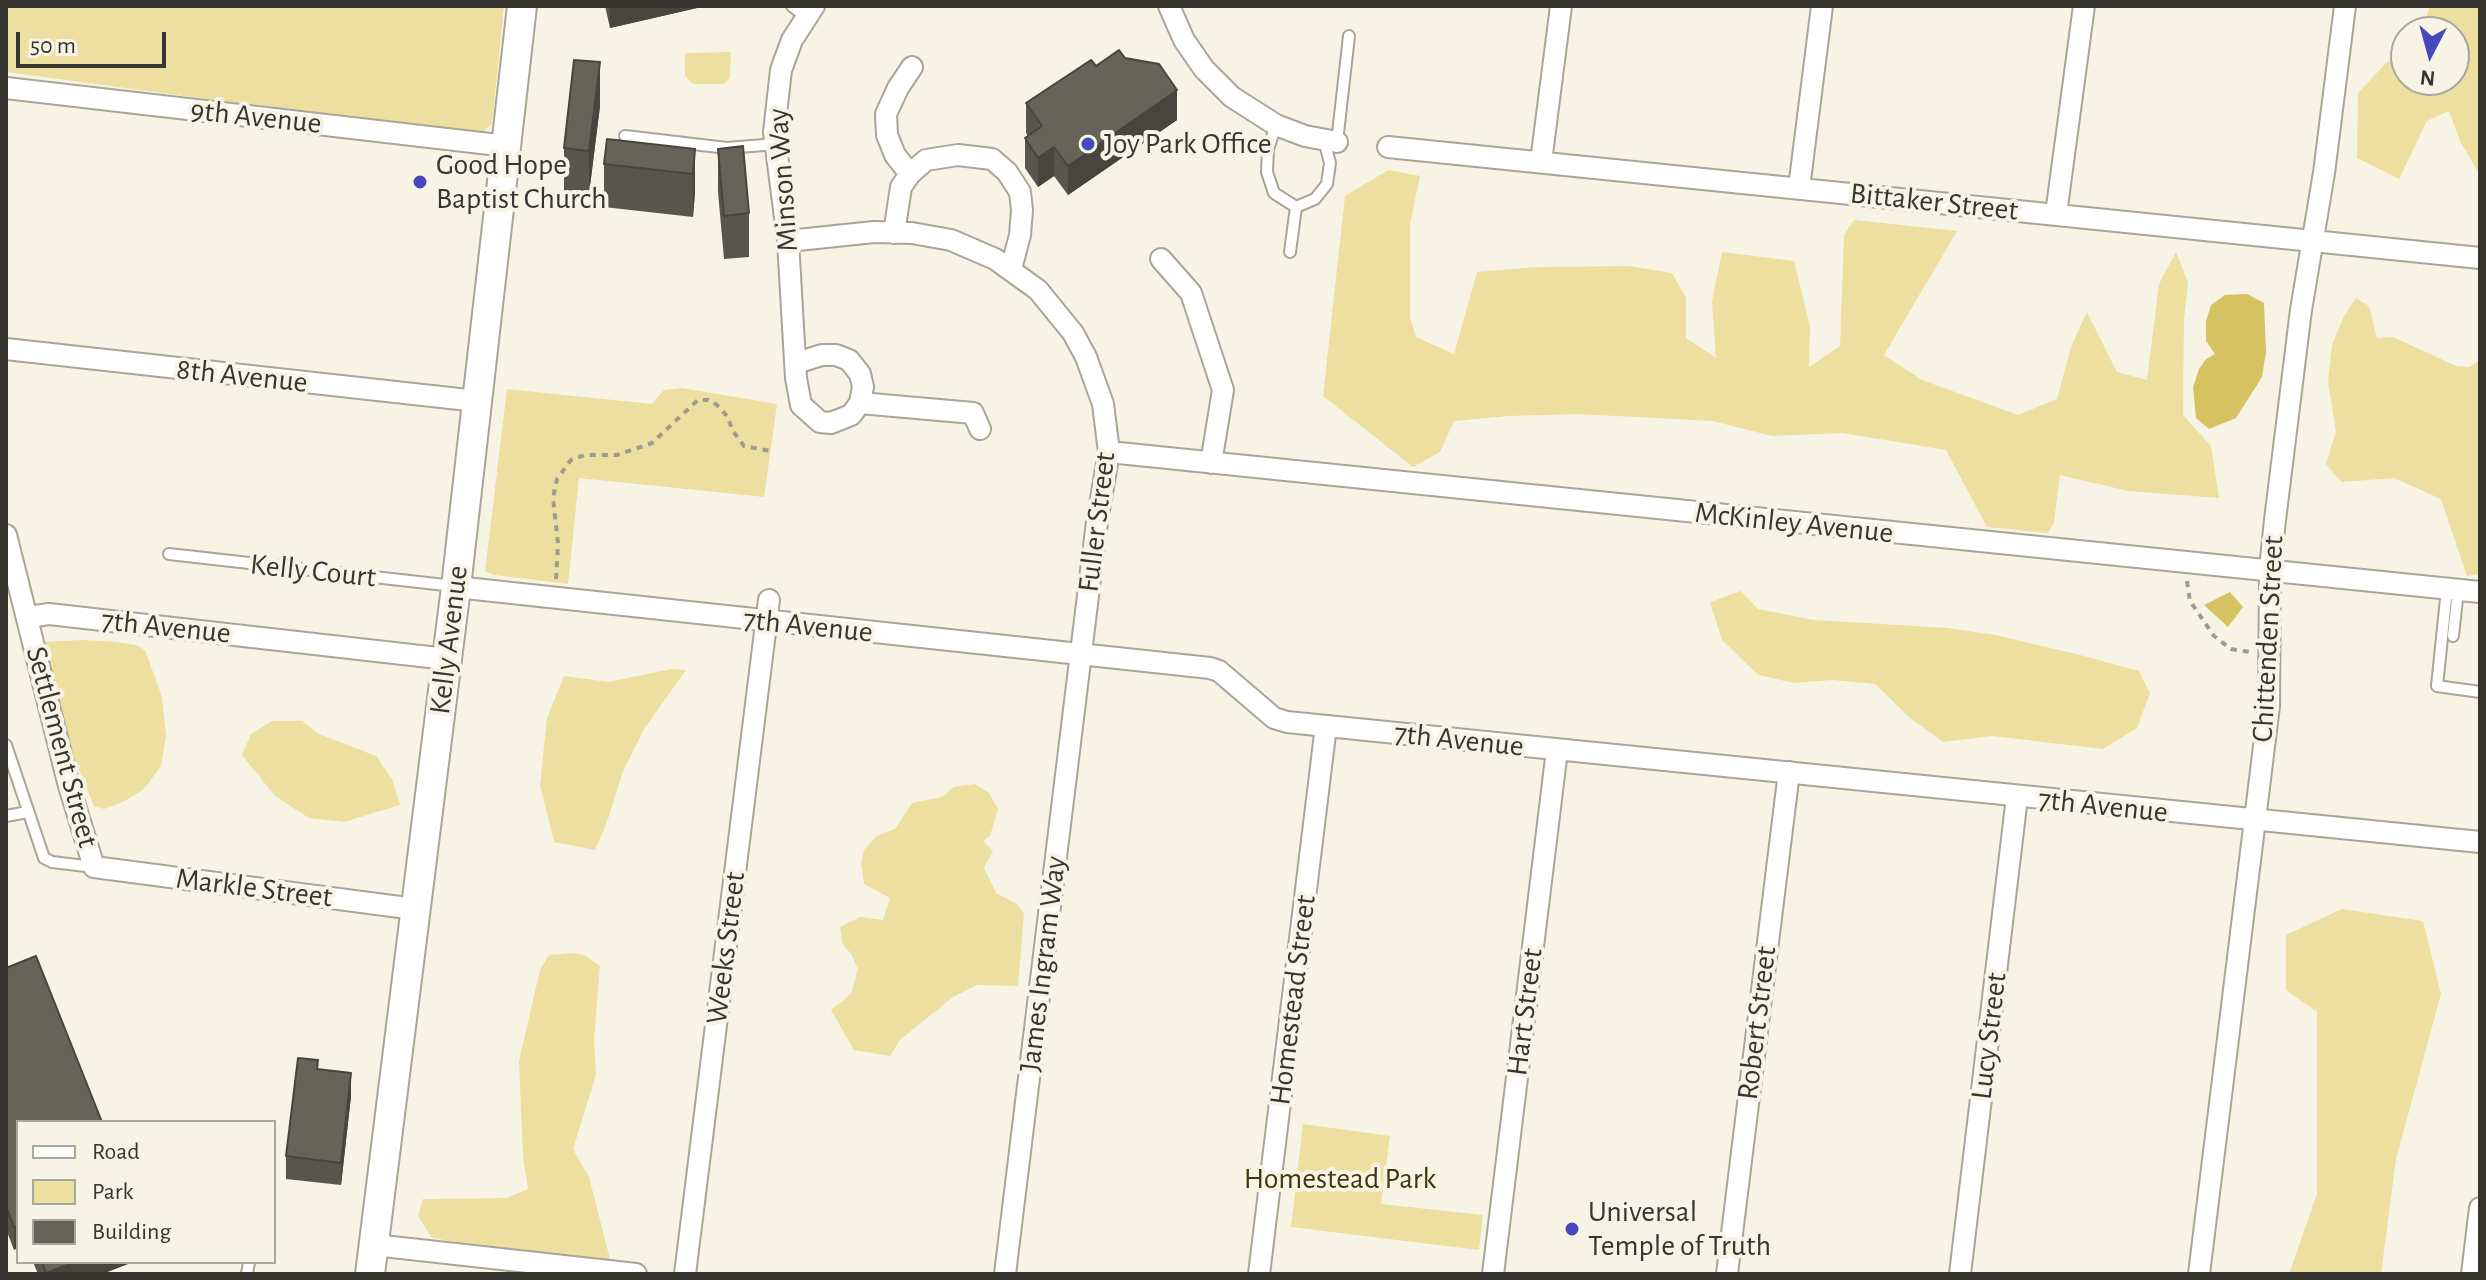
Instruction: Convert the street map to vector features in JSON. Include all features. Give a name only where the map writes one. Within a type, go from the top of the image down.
[{"type":"main road","name":"Kelly Avenue","points":[[370,1274],[456,587],[522,6]]},
{"type":"street","points":[[1169,6],[1184,40],[1204,69],[1232,97],[1276,125],[1330,141]]},
{"type":"street","points":[[1541,162],[1561,6]]},
{"type":"street","points":[[1799,188],[1822,6]]},
{"type":"street","points":[[2056,214],[2084,6]]},
{"type":"street","name":"Chittenden Street","points":[[2199,1274],[2269,706],[2270,569],[2301,310],[2314,240],[2345,6]]},
{"type":"street","name":"Minson Way","points":[[804,10],[781,70],[776,101],[776,144],[788,241],[801,405],[820,422],[831,423],[851,415],[860,403]]},
{"type":"street","points":[[910,174],[895,155],[887,135],[886,114],[912,67]]},
{"type":"street","name":"9th Avenue","points":[[6,88],[507,146]]},
{"type":"street","name":"Bittaker Street","points":[[1388,147],[2480,258]]},
{"type":"street","points":[[894,233],[901,187],[926,160],[958,155],[992,159],[1007,172],[1020,192],[1020,235],[1011,269]]},
{"type":"street","name":"Fuller Street","points":[[788,241],[894,233],[951,240],[995,259],[1031,284],[1073,333],[1086,357],[1103,404],[1109,452],[1080,655]]},
{"type":"street","points":[[1161,259],[1191,293],[1223,390],[1211,463]]},
{"type":"street","name":"8th Avenue","points":[[6,349],[477,401]]},
{"type":"street","points":[[796,363],[822,355],[836,355],[849,360],[860,374],[863,387],[860,403],[973,413],[980,429]]},
{"type":"street","name":"McKinley Avenue","points":[[1109,452],[2480,592]]},
{"type":"street","name":"Settlement Street","points":[[6,535],[69,786],[94,867]]},
{"type":"street","name":"7th Avenue","points":[[456,587],[768,611],[1080,655],[1210,668],[1219,671],[1274,718],[1326,726],[2480,842]]},
{"type":"street","name":"Weeks Street","points":[[685,1274],[768,611]]},
{"type":"street","name":"7th Avenue","points":[[28,617],[49,614],[447,659]]},
{"type":"street","name":"James Ingram Way","points":[[1005,1274],[1080,655]]},
{"type":"street","name":"Homestead Street","points":[[1259,1274],[1326,726]]},
{"type":"street","name":"Hart Street","points":[[1493,1274],[1557,750]]},
{"type":"street","name":"Robert Street","points":[[1727,1274],[1789,772]]},
{"type":"street","name":"Lucy Street","points":[[1960,1274],[2017,797]]},
{"type":"street","name":"Markle Street","points":[[94,867],[415,909]]},
{"type":"street","points":[[2472,1274],[2480,1208]]},
{"type":"street","points":[[374,1245],[636,1274]]},
{"type":"lane","points":[[1296,207],[1315,199],[1327,184],[1330,141],[1349,36]]},
{"type":"lane","points":[[1276,125],[1268,149],[1267,172],[1274,193],[1296,207]]},
{"type":"lane","points":[[625,136],[727,148],[776,144]]},
{"type":"lane","points":[[1290,252],[1296,207]]},
{"type":"lane","name":"Kelly Court","points":[[169,554],[456,587]]},
{"type":"lane","points":[[2453,589],[2453,636]]},
{"type":"lane","points":[[2453,589],[2437,686],[2480,692]]},
{"type":"lane","points":[[6,745],[44,858],[52,862],[94,867]]},
{"type":"lane","points":[[6,816],[28,812]]},
{"type":"path","points":[[556,582],[558,544],[553,498],[557,479],[571,460],[585,455],[617,455],[652,443],[698,400],[708,400],[717,405],[744,446],[771,451]]},
{"type":"path","points":[[2187,579],[2190,601],[2214,636],[2231,649],[2256,652]]},
{"type":"green space","points":[[6,6],[504,6],[492,124],[484,131],[460,133],[6,72]]},
{"type":"green space","points":[[2430,6],[2480,6],[2480,175],[2460,141],[2449,111],[2427,121],[2399,179],[2357,158],[2358,93],[2386,63],[2390,61],[2390,96],[2470,96],[2470,16],[2427,16]]},
{"type":"green space","points":[[731,52],[730,78],[724,84],[693,84],[685,76],[685,53]]},
{"type":"green space","points":[[1388,170],[1420,176],[1410,224],[1410,318],[1416,337],[1454,354],[1477,272],[1537,267],[1629,266],[1672,273],[1686,298],[1686,338],[1716,358],[1712,301],[1722,252],[1794,261],[1810,326],[1809,367],[1840,346],[1844,235],[1854,220],[1957,231],[1884,355],[1922,380],[2018,415],[2057,399],[2071,347],[2087,312],[2117,372],[2147,380],[2159,284],[2176,252],[2188,282],[2184,319],[2183,415],[2211,446],[2219,498],[2128,491],[2060,475],[2054,522],[2048,533],[1987,527],[1946,450],[1843,433],[1772,436],[1713,421],[1577,414],[1454,421],[1440,452],[1413,467],[1323,396],[1345,196]]},
{"type":"green space","points":[[2356,298],[2369,306],[2377,338],[2393,337],[2456,366],[2469,367],[2480,360],[2480,574],[2467,576],[2441,499],[2394,478],[2342,482],[2326,464],[2336,431],[2328,382],[2332,345],[2344,316]]},
{"type":"green space","points":[[682,388],[777,404],[764,497],[579,478],[568,584],[494,575],[485,571],[507,389],[652,404],[664,390]]},
{"type":"green space","points":[[1741,591],[1758,609],[1814,620],[1948,628],[1996,635],[2084,656],[2139,671],[2150,693],[2137,728],[2103,749],[1992,736],[1943,742],[1909,717],[1875,684],[1832,680],[1794,683],[1758,675],[1722,640],[1710,602]]},
{"type":"green space","points":[[81,640],[136,645],[145,650],[162,697],[166,736],[161,766],[144,789],[104,809],[94,806],[71,751],[53,694],[47,660],[45,642]]},
{"type":"green space","points":[[671,669],[686,670],[644,729],[623,771],[595,850],[554,842],[540,785],[547,718],[564,676],[609,682]]},
{"type":"green space","points":[[272,721],[302,721],[319,734],[376,756],[392,779],[400,805],[344,822],[309,818],[275,796],[242,755],[251,734]]},
{"type":"green space","points":[[975,784],[989,793],[998,809],[990,836],[983,841],[993,851],[984,868],[996,893],[1017,904],[1024,913],[1018,986],[977,985],[953,997],[900,1040],[890,1056],[854,1050],[831,1010],[851,994],[858,969],[842,943],[840,927],[860,917],[883,920],[890,898],[864,884],[861,863],[864,850],[877,836],[895,829],[912,803],[942,797],[954,787]]},
{"type":"green space","points":[[2342,909],[2423,921],[2441,994],[2396,1159],[2381,1274],[2289,1274],[2317,1194],[2317,1012],[2286,990],[2286,935]]},
{"type":"green space","points":[[549,955],[584,955],[600,966],[594,1040],[596,1075],[573,1149],[589,1177],[610,1259],[550,1257],[432,1238],[418,1216],[423,1199],[507,1198],[528,1189],[523,1158],[519,1061],[540,970]]},
{"type":"green space","name":"Homestead Park","points":[[1303,1124],[1390,1136],[1381,1204],[1483,1215],[1479,1250],[1291,1227]]},
{"type":"shaded area","points":[[2247,294],[2264,303],[2266,352],[2262,377],[2236,418],[2209,429],[2196,418],[2193,387],[2199,369],[2206,359],[2215,354],[2206,341],[2206,321],[2211,305],[2225,295]]},
{"type":"shaded area","points":[[2230,592],[2243,607],[2228,627],[2204,605]]},
{"type":"building","points":[[1119,50],[1125,58],[1159,64],[1177,90],[1068,166],[1054,147],[1038,158],[1025,138],[1042,126],[1026,103],[1091,60],[1096,66]]},
{"type":"building","points":[[574,60],[600,62],[589,151],[564,148]]},
{"type":"building","points":[[607,139],[695,149],[693,174],[604,164]]},
{"type":"building","points":[[743,146],[749,213],[724,216],[718,149]]},
{"type":"building","points":[[36,956],[101,1120],[16,1120],[14,1227],[6,1206],[6,968]]},
{"type":"building","points":[[298,1058],[318,1060],[317,1069],[351,1073],[341,1163],[286,1156]]},
{"type":"building","points":[[43,1264],[70,1264],[46,1273]]},
{"type":"place","name":"Joy Park Office","points":[[1088,144]]},
{"type":"place","name":"Good Hope Baptist Church","points":[[420,182]]},
{"type":"place","name":"Universal Temple of Truth","points":[[1572,1229]]}]
